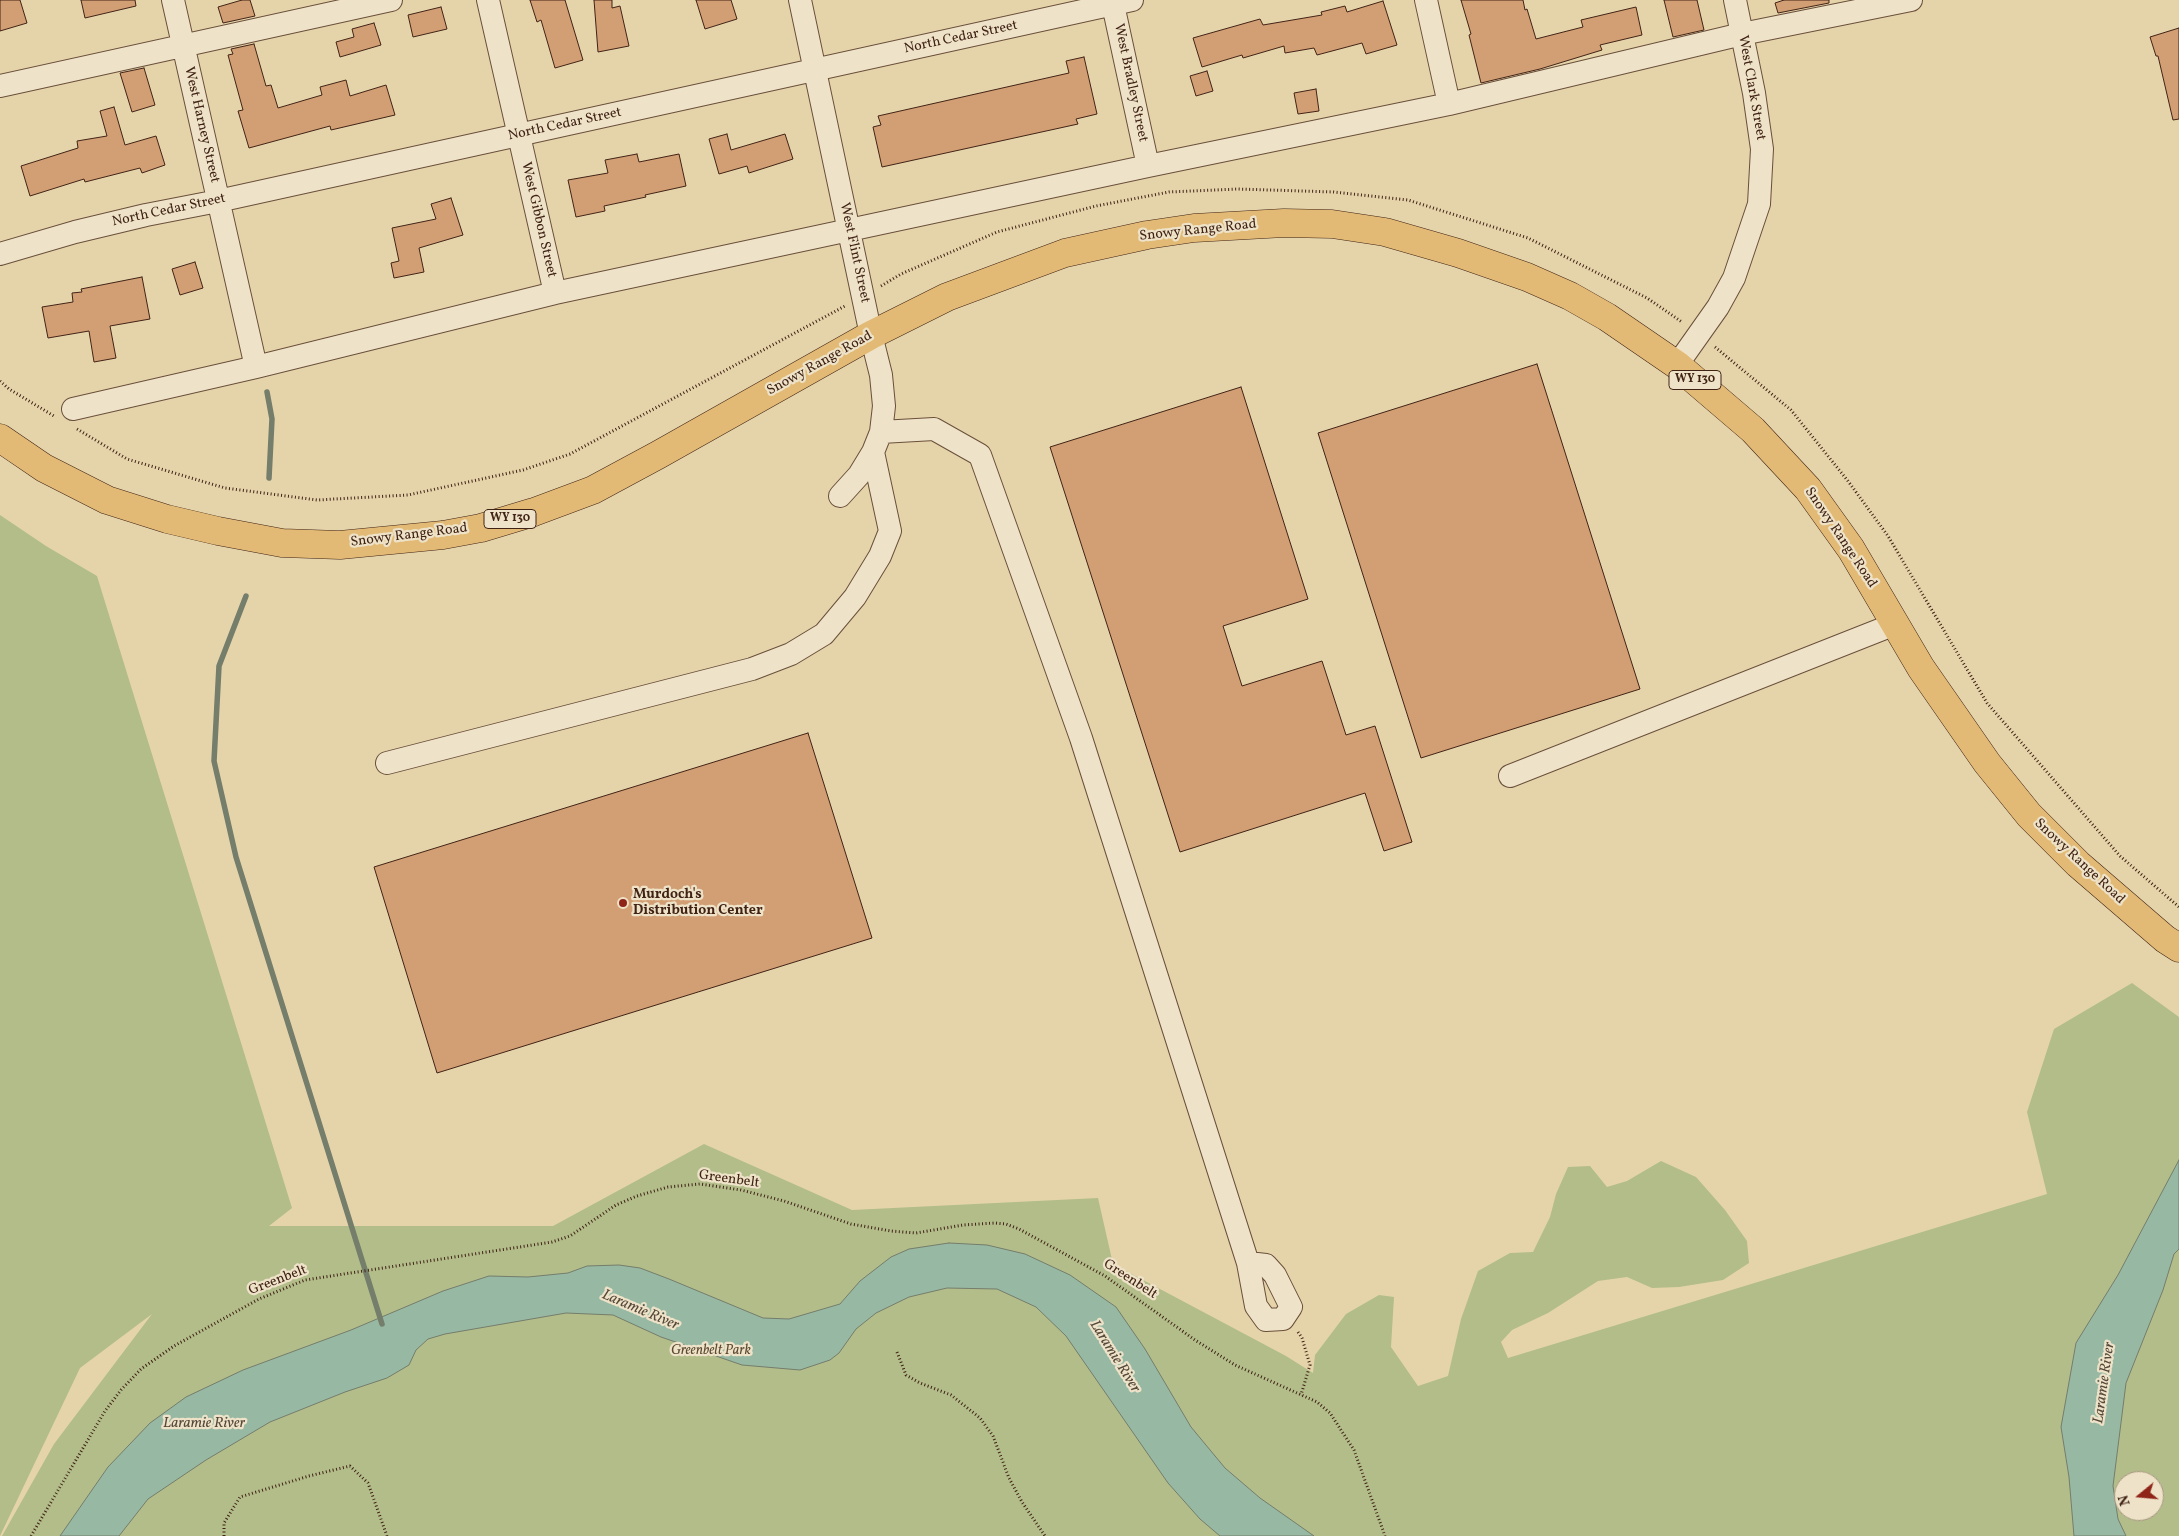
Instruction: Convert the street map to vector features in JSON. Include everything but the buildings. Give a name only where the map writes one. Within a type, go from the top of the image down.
[{"type":"main road","name":"Snowy Range Road","points":[[0,438],[44,468],[74,484],[107,500],[167,519],[218,531],[282,542],[340,544],[405,540],[481,528],[534,512],[593,490],[658,456],[871,335],[987,281],[1066,253],[1104,243],[1194,228],[1284,223],[1332,224],[1385,232],[1458,253],[1527,277],[1570,296],[1607,317],[1677,365],[1754,430],[1808,489],[1851,549],[1921,668],[1987,763],[2029,815],[2078,864],[2165,939],[2179,948]]},
{"type":"street","name":"West Harney Street","points":[[173,0],[256,367]]},
{"type":"street","points":[[0,86],[391,0]]},
{"type":"street","name":"West Gibbon Street","points":[[488,0],[555,293]]},
{"type":"street","name":"West Flint Street","points":[[800,0],[881,375],[884,406],[877,442],[859,475],[840,496]]},
{"type":"street","points":[[1426,0],[1449,104]]},
{"type":"street","name":"West Clark Street","points":[[1677,365],[1718,306],[1734,278],[1759,204],[1762,149],[1754,93],[1735,0]]},
{"type":"street","points":[[70,419],[256,367],[555,293],[849,229],[1449,104],[1742,34],[1911,0]]},
{"type":"street","name":"North Cedar Street","points":[[0,254],[74,232],[146,215],[518,136],[1119,1]]},
{"type":"street","name":"West Bradley Street","points":[[1119,1],[1148,166]]},
{"type":"street","points":[[387,763],[752,669],[791,654],[824,634],[855,597],[880,556],[890,531],[877,442],[934,428],[980,455],[1081,738],[1248,1263],[1256,1306],[1266,1320],[1283,1319],[1291,1306],[1275,1275],[1266,1265],[1248,1263]]},
{"type":"street","points":[[1510,776],[1895,624]]},
{"type":"path","points":[[0,381],[9,389],[70,419],[127,459],[225,488],[317,500],[408,495],[523,470],[570,454],[901,274],[997,232],[1096,206],[1169,192],[1238,189],[1334,192],[1408,200],[1528,238],[1647,298],[1700,333],[1791,410],[1848,481],[1888,536],[1987,703],[2120,856],[2179,907]]},
{"type":"path","name":"Greenbelt","points":[[31,1536],[105,1411],[121,1390],[141,1369],[174,1346],[259,1299],[305,1280],[552,1242],[570,1236],[616,1205],[637,1196],[668,1188],[700,1184],[740,1190],[784,1201],[851,1224],[892,1231],[916,1232],[963,1224],[1006,1224],[1034,1236],[1104,1276],[1154,1309],[1195,1340],[1235,1365],[1316,1402],[1330,1413],[1342,1429],[1364,1473],[1385,1536]]},
{"type":"path","points":[[1286,1314],[1302,1338],[1310,1365],[1301,1395]]},
{"type":"path","points":[[897,1352],[906,1375],[920,1383],[951,1395],[980,1418],[992,1436],[1009,1478],[1022,1502],[1044,1536]]},
{"type":"path","points":[[224,1536],[224,1523],[240,1497],[350,1466],[368,1484],[387,1536]]},
{"type":"green space","name":"Greenbelt Park","points":[[0,515],[46,546],[97,576],[292,1208],[269,1226],[553,1226],[704,1144],[852,1210],[1098,1198],[1113,1264],[1286,1356],[1313,1373],[1315,1355],[1346,1314],[1379,1295],[1394,1297],[1391,1347],[1418,1386],[1448,1376],[1461,1319],[1478,1271],[1510,1253],[1533,1252],[1550,1217],[1556,1194],[1568,1167],[1590,1166],[1607,1187],[1627,1181],[1661,1161],[1696,1177],[1725,1210],[1747,1241],[1749,1263],[1723,1280],[1679,1287],[1652,1288],[1627,1277],[1598,1281],[1548,1313],[1512,1330],[1501,1342],[1508,1358],[2047,1194],[2027,1112],[2054,1029],[2132,983],[2179,1017],[2179,1536],[2,1536],[54,1444],[152,1314],[80,1368],[0,1536]]},
{"type":"water","name":"Laramie River","points":[[2179,1160],[2179,1249],[2174,1254],[2163,1290],[2126,1383],[2113,1486],[2114,1521],[2119,1521],[2126,1536],[2074,1536],[2069,1477],[2061,1427],[2076,1343],[2118,1275]]},
{"type":"water","name":"Laramie River","points":[[949,1243],[987,1245],[1025,1254],[1070,1275],[1116,1307],[1145,1349],[1191,1427],[1225,1468],[1260,1498],[1314,1536],[1220,1536],[1200,1519],[1168,1483],[1066,1336],[1036,1307],[997,1289],[947,1288],[909,1297],[876,1313],[856,1329],[839,1353],[830,1360],[800,1370],[742,1365],[661,1337],[613,1315],[566,1313],[445,1334],[428,1339],[416,1350],[409,1365],[387,1378],[345,1392],[270,1422],[206,1460],[148,1499],[119,1536],[60,1536],[108,1467],[150,1423],[186,1397],[243,1370],[351,1330],[443,1291],[489,1276],[528,1277],[568,1273],[587,1266],[619,1265],[640,1268],[763,1318],[789,1319],[840,1304],[860,1281],[891,1257],[909,1249]]},
{"type":"waterway","points":[[267,392],[272,419],[269,478]]},
{"type":"waterway","points":[[246,596],[219,666],[214,761],[236,857],[382,1324]]},
{"type":"place","name":"Murdoch's Distribution Center","points":[[623,903]]}]
